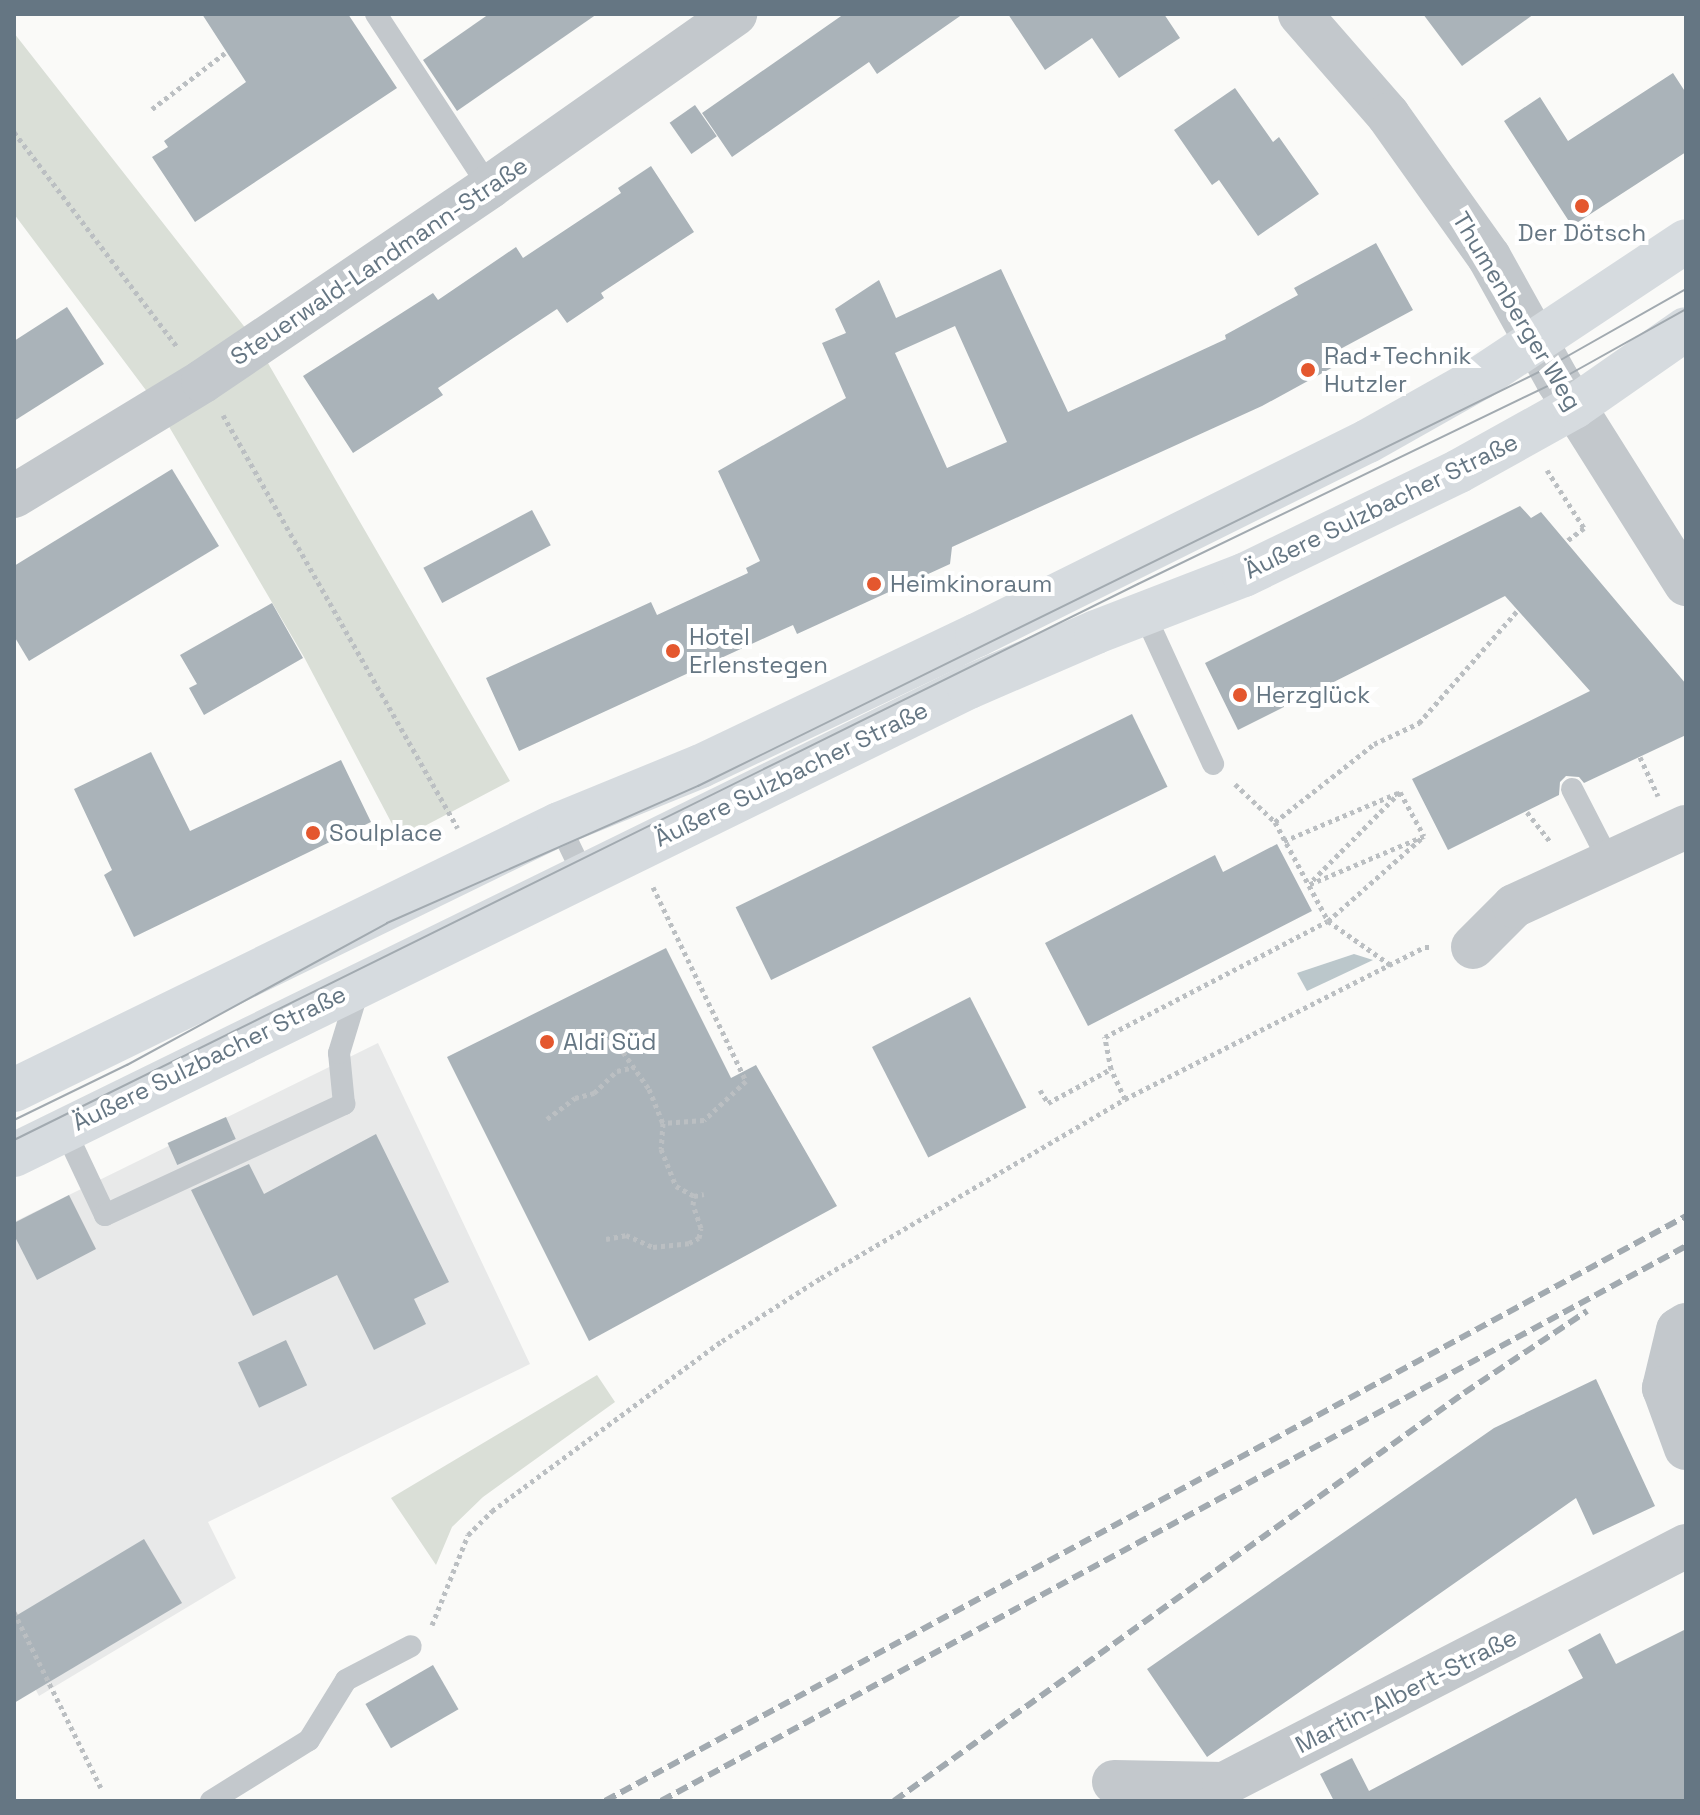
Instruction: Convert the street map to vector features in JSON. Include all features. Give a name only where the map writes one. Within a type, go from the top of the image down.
[{"type":"main road","name":"Äußere Sulzbacher Straße","points":[[14,1090],[559,824],[701,766],[1137,556],[1438,403],[1536,342],[1595,299],[1686,241]]},
{"type":"main road","name":"Äußere Sulzbacher Straße","points":[[14,1155],[969,687],[1144,613],[1244,575],[1459,471],[1583,422],[1686,329]]},
{"type":"street","name":"Steuerwald-Landmann-Straße","points":[[14,496],[203,381],[489,187],[735,14]]},
{"type":"street","name":"Thumenberger Weg","points":[[1300,14],[1371,93],[1423,161],[1489,257],[1583,422],[1686,584]]},
{"type":"street","points":[[1473,947],[1514,906],[1686,827]]},
{"type":"street","points":[[1686,1325],[1678,1330],[1664,1388],[1686,1448]]},
{"type":"street","name":"Martin-Albert-Straße","points":[[1114,1782],[1224,1784],[1686,1546]]},
{"type":"lane","points":[[376,14],[489,187]]},
{"type":"lane","points":[[1144,613],[1213,764]]},
{"type":"lane","points":[[1572,789],[1609,861]]},
{"type":"lane","points":[[559,824],[584,876]]},
{"type":"lane","points":[[65,1130],[105,1215],[344,1104],[339,1053],[361,983]]},
{"type":"lane","points":[[211,1801],[309,1740],[346,1680],[411,1646]]},
{"type":"path","points":[[152,109],[225,53]]},
{"type":"path","points":[[14,132],[203,381]]},
{"type":"path","points":[[1567,541],[1584,528],[1544,465],[1583,422]]},
{"type":"path","points":[[232,430],[446,804]]},
{"type":"path","points":[[1275,822],[1374,744],[1419,723],[1518,610]]},
{"type":"path","points":[[1213,764],[1275,822],[1328,921],[1392,966]]},
{"type":"path","points":[[1284,841],[1400,792]]},
{"type":"path","points":[[1400,792],[1424,836]]},
{"type":"path","points":[[1308,885],[1400,792]]},
{"type":"path","points":[[1308,885],[1424,836]]},
{"type":"path","points":[[1125,1099],[1111,1069],[1105,1037],[1328,921],[1424,836]]},
{"type":"path","points":[[636,850],[746,1081],[704,1120],[663,1123]]},
{"type":"path","points":[[411,1646],[424,1638],[431,1627],[468,1535],[492,1511],[722,1341],[821,1278],[1125,1099],[1425,947],[1473,947]]},
{"type":"path","points":[[623,1052],[649,1089],[663,1123],[664,1163],[676,1186],[694,1196],[704,1194]]},
{"type":"path","points":[[547,1119],[575,1098],[594,1093],[617,1071],[635,1067]]},
{"type":"path","points":[[1040,1090],[1048,1103],[1111,1069]]},
{"type":"path","points":[[606,1239],[626,1235],[653,1247],[689,1243],[699,1238],[701,1228],[694,1196]]},
{"type":"path","points":[[14,1612],[101,1788]]},
{"type":"shaded area","points":[[14,33],[254,339],[510,781],[400,839],[304,657],[154,401],[14,214]]},
{"type":"shaded area","points":[[1354,954],[1373,960],[1307,991],[1297,973]]},
{"type":"shaded area","points":[[378,1043],[530,1364],[208,1522],[236,1578],[39,1696],[14,1648],[14,1222]]},
{"type":"shaded area","points":[[597,1375],[615,1402],[483,1497],[452,1527],[436,1565],[391,1498]]},
{"type":"building","points":[[202,14],[348,14],[397,88],[195,222],[152,157],[168,147],[164,141],[246,82]]},
{"type":"building","points":[[489,14],[597,14],[457,111],[423,60]]},
{"type":"building","points":[[844,14],[963,14],[877,74],[869,62],[732,157],[702,113]]},
{"type":"building","points":[[1008,14],[1164,14],[1180,38],[1119,78],[1092,38],[1045,70]]},
{"type":"building","points":[[1423,14],[1534,14],[1462,66]]},
{"type":"building","points":[[1673,73],[1686,93],[1686,152],[1572,226],[1504,121],[1540,97],[1568,141]]},
{"type":"building","points":[[1235,88],[1273,142],[1279,137],[1319,194],[1258,236],[1219,180],[1212,185],[1174,130]]},
{"type":"building","points":[[695,105],[717,136],[691,154],[670,123]]},
{"type":"building","points":[[651,166],[694,232],[601,293],[604,298],[567,323],[557,309],[438,388],[443,395],[353,453],[303,376],[433,293],[438,300],[516,247],[523,258],[621,193],[618,188]]},
{"type":"building","points":[[1376,243],[1413,310],[1331,354],[1337,365],[1262,406],[952,547],[950,564],[797,634],[793,625],[519,751],[486,678],[651,602],[657,615],[748,573],[746,568],[760,561],[718,471],[846,398],[822,343],[846,333],[835,309],[879,280],[896,318],[1001,269],[1068,412],[1226,339],[1225,335],[1298,295],[1294,288]],"holes":[[[955,326],[1007,442],[947,468],[895,353]]]},
{"type":"building","points":[[67,307],[104,364],[14,421],[14,341]]},
{"type":"building","points":[[172,469],[219,546],[29,661],[14,636],[14,566]]},
{"type":"building","points":[[1520,506],[1531,518],[1541,512],[1686,684],[1686,735],[1584,783],[1579,777],[1566,776],[1560,782],[1559,795],[1448,850],[1412,779],[1590,691],[1505,596],[1238,730],[1205,663]]},
{"type":"building","points":[[532,510],[551,545],[442,603],[423,568]]},
{"type":"building","points":[[272,603],[303,658],[204,715],[189,688],[197,684],[180,655]]},
{"type":"building","points":[[1132,714],[1168,787],[771,980],[736,907]]},
{"type":"building","points":[[151,752],[190,831],[341,760],[371,822],[134,937],[104,875],[112,870],[74,789]]},
{"type":"building","points":[[1277,844],[1312,911],[1088,1026],[1045,943],[1215,855],[1223,872]]},
{"type":"building","points":[[666,948],[731,1078],[756,1065],[837,1206],[589,1341],[447,1057]]},
{"type":"building","points":[[970,997],[1026,1107],[928,1157],[872,1047]]},
{"type":"building","points":[[226,1117],[236,1139],[177,1165],[168,1143]]},
{"type":"building","points":[[376,1134],[449,1282],[414,1299],[426,1324],[374,1350],[337,1275],[253,1316],[191,1190],[249,1164],[264,1194]]},
{"type":"building","points":[[69,1195],[96,1249],[37,1280],[14,1235],[14,1223]]},
{"type":"building","points":[[286,1340],[307,1385],[259,1408],[238,1362]]},
{"type":"building","points":[[1596,1379],[1655,1506],[1593,1535],[1576,1498],[1207,1757],[1147,1669],[1494,1428]]},
{"type":"building","points":[[144,1539],[182,1603],[14,1703],[14,1617]]},
{"type":"building","points":[[1686,1629],[1686,1801],[1334,1801],[1320,1774],[1352,1758],[1369,1791],[1583,1678],[1568,1650],[1600,1633],[1616,1664]]},
{"type":"building","points":[[433,1665],[458,1709],[391,1748],[365,1704]]},
{"type":"tram line","points":[[14,1120],[127,1065],[387,923],[698,786],[1543,370],[1686,289]]},
{"type":"tram line","points":[[14,1140],[1138,584],[1552,384],[1686,309]]},
{"type":"railway","points":[[605,1801],[1686,1216]]},
{"type":"railway","points":[[661,1801],[1686,1246]]},
{"type":"railway","points":[[894,1801],[1464,1393],[1587,1311]]},
{"type":"place","name":"Der Dötsch","points":[[1582,206]]},
{"type":"place","name":"Rad+Technik Hutzler","points":[[1308,370]]},
{"type":"place","name":"Heimkinoraum","points":[[874,584]]},
{"type":"place","name":"Hotel Erlenstegen","points":[[673,651]]},
{"type":"place","name":"Herzglück","points":[[1240,695]]},
{"type":"place","name":"Soulplace","points":[[313,833]]},
{"type":"place","name":"Aldi Süd","points":[[547,1042]]}]
